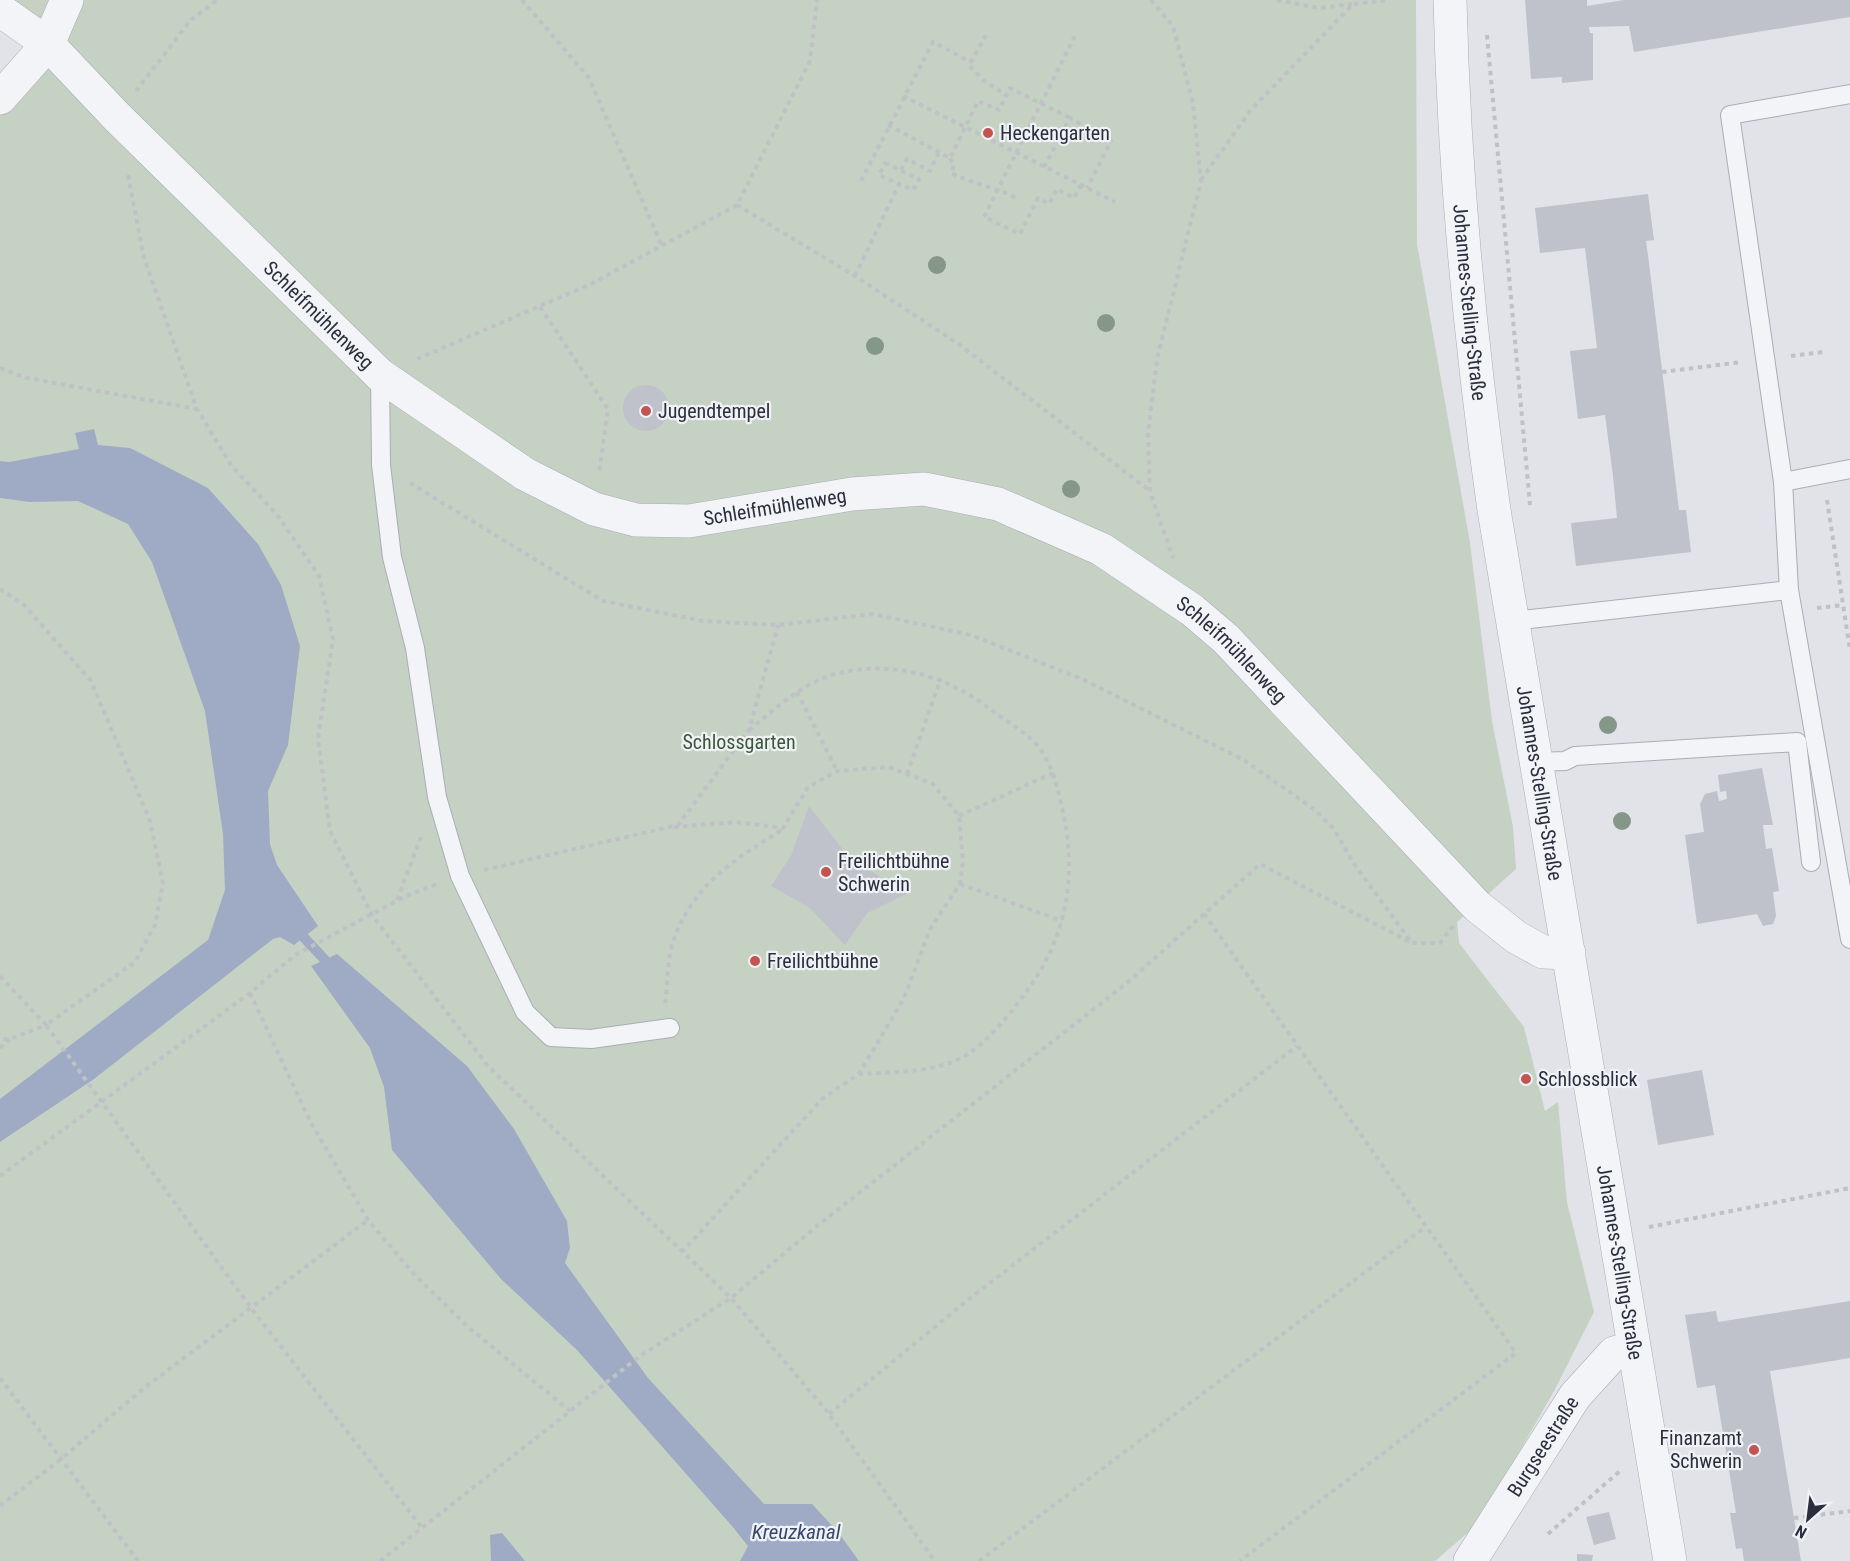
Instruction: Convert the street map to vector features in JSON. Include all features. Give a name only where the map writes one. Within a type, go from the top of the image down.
[{"type":"street","points":[[0,98],[48,44],[67,0]]},
{"type":"street","name":"Johannes-Stelling-Straße","points":[[1450,0],[1460,198],[1475,381],[1536,762],[1670,1561]]},
{"type":"street","name":"Schleifmühlenweg","points":[[0,10],[48,44],[117,117],[380,375],[525,474],[594,508],[636,520],[689,521],[852,494],[924,489],[998,504],[1101,549],[1192,610],[1226,639],[1477,906],[1516,937],[1542,952],[1569,953]]},
{"type":"street","name":"Burgseestraße","points":[[1470,1561],[1575,1396],[1614,1353],[1633,1348]]},
{"type":"lane","points":[[1850,94],[1730,115],[1782,482],[1789,591],[1850,939]]},
{"type":"lane","points":[[380,375],[381,465],[392,557],[415,648],[437,797],[460,876],[525,1012],[551,1037],[591,1040],[666,1029]]},
{"type":"lane","points":[[1782,482],[1850,469]]},
{"type":"lane","points":[[1513,621],[1789,591]]},
{"type":"lane","points":[[1536,762],[1565,761],[1575,756],[1797,742],[1811,862]]},
{"type":"path","points":[[144,258],[117,117],[190,21],[217,0]]},
{"type":"path","points":[[522,0],[588,78],[662,246]]},
{"type":"path","points":[[380,375],[540,308],[591,284],[737,205],[810,61],[817,0]]},
{"type":"path","points":[[1150,0],[1173,26],[1193,103],[1201,181],[1157,359],[1148,434],[1150,492],[1174,560]]},
{"type":"path","points":[[1277,0],[1318,8],[1389,0]]},
{"type":"path","points":[[1201,181],[1250,111],[1353,4]]},
{"type":"path","points":[[1486,23],[1531,516]]},
{"type":"path","points":[[986,35],[969,65],[983,80],[1006,95]]},
{"type":"path","points":[[1075,36],[984,217],[986,221],[1020,234],[1038,198],[1049,204],[1057,189],[1074,198],[1081,185]]},
{"type":"path","points":[[861,181],[903,96],[933,42],[971,63]]},
{"type":"path","points":[[950,158],[978,100],[999,110],[1010,88],[1071,116],[1110,141],[1087,188]]},
{"type":"path","points":[[903,96],[1115,202]]},
{"type":"path","points":[[1044,167],[1071,116]]},
{"type":"path","points":[[888,125],[950,158],[954,165],[951,173],[976,185],[998,189],[1019,199]]},
{"type":"path","points":[[901,170],[907,159],[930,171],[939,152]]},
{"type":"path","points":[[885,163],[918,179],[913,190],[899,184],[879,175],[885,163]]},
{"type":"path","points":[[855,276],[899,184]]},
{"type":"path","points":[[737,205],[855,276],[960,345],[1150,492]]},
{"type":"path","points":[[540,308],[608,409],[594,508]]},
{"type":"path","points":[[0,368],[27,378],[197,409]]},
{"type":"path","points":[[381,465],[603,601],[703,621],[777,625],[873,614],[971,635],[1093,684],[1244,760],[1315,810],[1334,830],[1354,864],[1412,943]]},
{"type":"path","points":[[1823,474],[1850,650]]},
{"type":"path","points":[[0,589],[24,605],[91,681],[150,821],[163,883],[155,925],[135,962],[46,1025],[10,1039],[0,1048]]},
{"type":"path","points":[[749,730],[777,625]]},
{"type":"path","points":[[0,1176],[250,993],[295,955],[396,902],[460,876],[678,825],[749,730],[797,692],[832,675],[888,668],[941,678],[969,692],[1036,745],[1054,773],[1069,835],[1070,876],[1062,921],[1039,976],[1001,1024],[962,1057],[916,1071],[860,1074]]},
{"type":"path","points":[[907,774],[941,678]]},
{"type":"path","points":[[797,692],[837,771]]},
{"type":"path","points":[[666,1029],[674,939],[701,888],[741,856],[783,828],[808,787],[837,771],[889,767],[933,784],[958,816],[963,862],[960,884],[930,929],[904,998],[860,1074],[822,1099],[683,1251]]},
{"type":"path","points":[[958,816],[1054,773]]},
{"type":"path","points":[[396,902],[437,797]]},
{"type":"path","points":[[668,828],[736,822],[783,828]]},
{"type":"path","points":[[380,1561],[640,1356],[731,1298],[818,1226],[1127,983],[1260,864],[1412,943],[1440,943],[1457,922]]},
{"type":"path","points":[[960,884],[1062,921]]},
{"type":"path","points":[[1204,914],[1424,1227],[1516,1353],[1240,1561]]},
{"type":"path","points":[[0,976],[46,1025],[251,1308],[423,1529]]},
{"type":"path","points":[[250,993],[310,1121],[368,1220],[413,1273],[468,1326],[570,1411]]},
{"type":"path","points":[[0,1039],[10,1039]]},
{"type":"path","points":[[829,1414],[969,1299],[1297,1046]]},
{"type":"path","points":[[1649,1227],[1850,1188]]},
{"type":"path","points":[[0,1506],[61,1459],[144,1388],[368,1220]]},
{"type":"path","points":[[980,1561],[1424,1227]]},
{"type":"path","points":[[0,1378],[138,1561]]},
{"type":"path","points":[[1548,1534],[1610,1479]]},
{"type":"path","points":[[1794,1518],[1850,1510]]},
{"type":"green space","name":"Schlossgarten","points":[[0,0],[1416,0],[1417,244],[1470,543],[1492,721],[1513,827],[1516,869],[1457,922],[1459,943],[1524,1027],[1545,1111],[1558,1102],[1567,1202],[1594,1312],[1554,1391],[1478,1524],[1435,1561],[0,1561],[0,97],[45,44]]},
{"type":"water","points":[[94,429],[98,445],[130,448],[208,488],[258,544],[281,585],[300,646],[288,745],[268,791],[270,844],[277,865],[318,926],[294,945],[280,937],[273,939],[94,1079],[0,1142],[0,1099],[208,940],[225,890],[223,834],[205,711],[152,562],[128,524],[78,501],[30,502],[0,498],[0,461],[9,462],[79,449],[75,433]]},
{"type":"water","name":"Kreuzkanal","points":[[337,954],[467,1066],[514,1129],[567,1221],[570,1248],[565,1263],[648,1378],[764,1504],[812,1504],[838,1532],[859,1561],[740,1561],[748,1546],[732,1526],[577,1350],[501,1279],[392,1150],[384,1087],[370,1048],[311,966]]},
{"type":"water","points":[[502,1533],[525,1561],[491,1561],[490,1535]]},
{"type":"building","points":[[1525,0],[1587,0],[1587,6],[1624,0],[1850,0],[1850,17],[1634,52],[1629,26],[1589,27],[1590,33],[1593,33],[1593,80],[1562,83],[1562,77],[1531,79]]},
{"type":"building","points":[[1648,194],[1654,240],[1646,241],[1679,510],[1686,510],[1691,552],[1576,566],[1571,523],[1617,518],[1613,476],[1605,415],[1578,419],[1570,351],[1597,348],[1585,248],[1540,253],[1535,208]]},
{"type":"building","name":"Jugendtempel","points":[[646,385],[662,392],[669,408],[662,424],[646,431],[630,424],[623,408],[630,392]]},
{"type":"building","points":[[1762,768],[1773,825],[1763,825],[1766,849],[1772,848],[1779,891],[1773,892],[1776,916],[1773,924],[1763,926],[1757,914],[1697,924],[1685,835],[1704,832],[1700,804],[1705,794],[1717,791],[1719,801],[1727,799],[1726,791],[1720,792],[1718,775]]},
{"type":"building","name":"Freilichtbühne Schwerin","points":[[809,806],[850,859],[908,893],[867,913],[845,945],[810,908],[771,886],[791,856]]},
{"type":"building","points":[[1702,1070],[1714,1135],[1658,1145],[1647,1080]]},
{"type":"building","name":"Finanzamt Schwerin","points":[[1850,1301],[1850,1358],[1770,1371],[1801,1561],[1744,1561],[1742,1548],[1736,1549],[1730,1513],[1736,1513],[1715,1385],[1697,1388],[1685,1315],[1716,1311],[1718,1322]]},
{"type":"building","points":[[1609,1512],[1616,1539],[1594,1545],[1586,1517]]},
{"type":"building","points":[[1577,1554],[1593,1555],[1592,1561],[1577,1561]]},
{"type":"waterway","points":[[295,928],[325,960]]},
{"type":"place","name":"Heckengarten","points":[[988,133]]},
{"type":"place","name":"Jugendtempel","points":[[646,411]]},
{"type":"place","name":"Freilichtbühne Schwerin","points":[[826,872]]},
{"type":"place","name":"Freilichtbühne","points":[[755,961]]},
{"type":"place","name":"Schlossblick","points":[[1526,1079]]},
{"type":"place","name":"Finanzamt Schwerin","points":[[1754,1450]]}]
